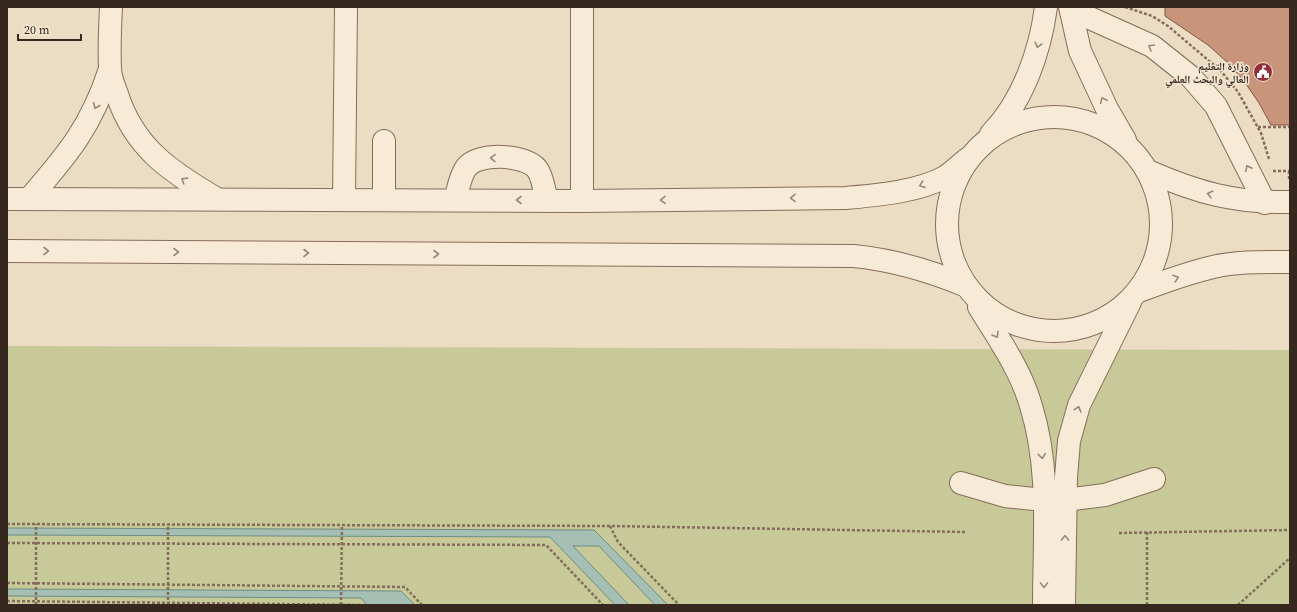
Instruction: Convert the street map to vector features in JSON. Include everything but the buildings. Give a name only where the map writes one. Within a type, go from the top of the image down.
[{"type":"street","points":[[110,7],[110,69],[124,112],[144,144],[167,168],[218,200]]},
{"type":"street","points":[[344,199],[346,7]]},
{"type":"street","points":[[582,7],[582,201]]},
{"type":"street","points":[[1046,7],[1035,56],[1022,89],[1004,120],[971,154],[954,182],[947,208],[946,235],[952,260],[966,288],[1016,369],[1031,404],[1055,500],[1064,605]]},
{"type":"street","points":[[1044,605],[1055,500],[1079,405],[1135,295],[1155,263],[1162,232],[1159,200],[1148,170],[1129,146],[1107,109],[1080,51],[1070,7]]},
{"type":"street","points":[[1070,7],[1081,14],[1152,46],[1191,77],[1216,106],[1265,203]]},
{"type":"street","points":[[30,199],[69,153],[82,133],[94,113],[110,69]]},
{"type":"street","points":[[7,199],[582,201],[846,198],[880,195],[914,188],[945,176],[1002,129],[1034,118],[1069,117],[1101,127],[1129,146]]},
{"type":"street","points":[[384,142],[384,200]]},
{"type":"street","points":[[455,200],[465,168],[475,160],[487,158],[518,158],[532,164],[540,175],[547,201]]},
{"type":"street","points":[[1148,170],[1180,185],[1208,194],[1236,200],[1265,203],[1290,202]]},
{"type":"street","points":[[7,251],[854,256],[905,264],[935,273],[966,288],[995,315],[1030,329],[1067,331],[1102,321],[1135,295],[1177,277],[1214,266],[1251,262],[1290,262]]},
{"type":"street","points":[[961,483],[1006,496],[1055,500],[1104,495],[1154,479]]},
{"type":"path","points":[[1258,128],[1290,128]]},
{"type":"path","points":[[7,524],[610,526],[965,532]]},
{"type":"path","points":[[36,524],[36,603]]},
{"type":"path","points":[[168,525],[168,604]]},
{"type":"path","points":[[341,604],[342,525]]},
{"type":"path","points":[[610,526],[618,542],[679,605]]},
{"type":"path","points":[[1119,533],[1290,530]]},
{"type":"path","points":[[1147,532],[1147,605]]},
{"type":"path","points":[[7,543],[546,545],[603,605]]},
{"type":"path","points":[[1238,605],[1290,558]]},
{"type":"path","points":[[7,583],[405,587],[422,605]]},
{"type":"path","points":[[7,601],[36,603],[362,605]]},
{"type":"green space","points":[[7,346],[1290,350],[1290,605],[7,605]]},
{"type":"shaded area","points":[[7,528],[594,530],[668,605],[655,605],[599,546],[573,546],[629,605],[615,605],[550,537],[7,535]]},
{"type":"shaded area","points":[[7,589],[401,591],[415,605],[367,605],[361,598],[7,596]]},
{"type":"place","name":"وزارة التعليم العالي والبحث العلمي","points":[[1263,72]]}]
